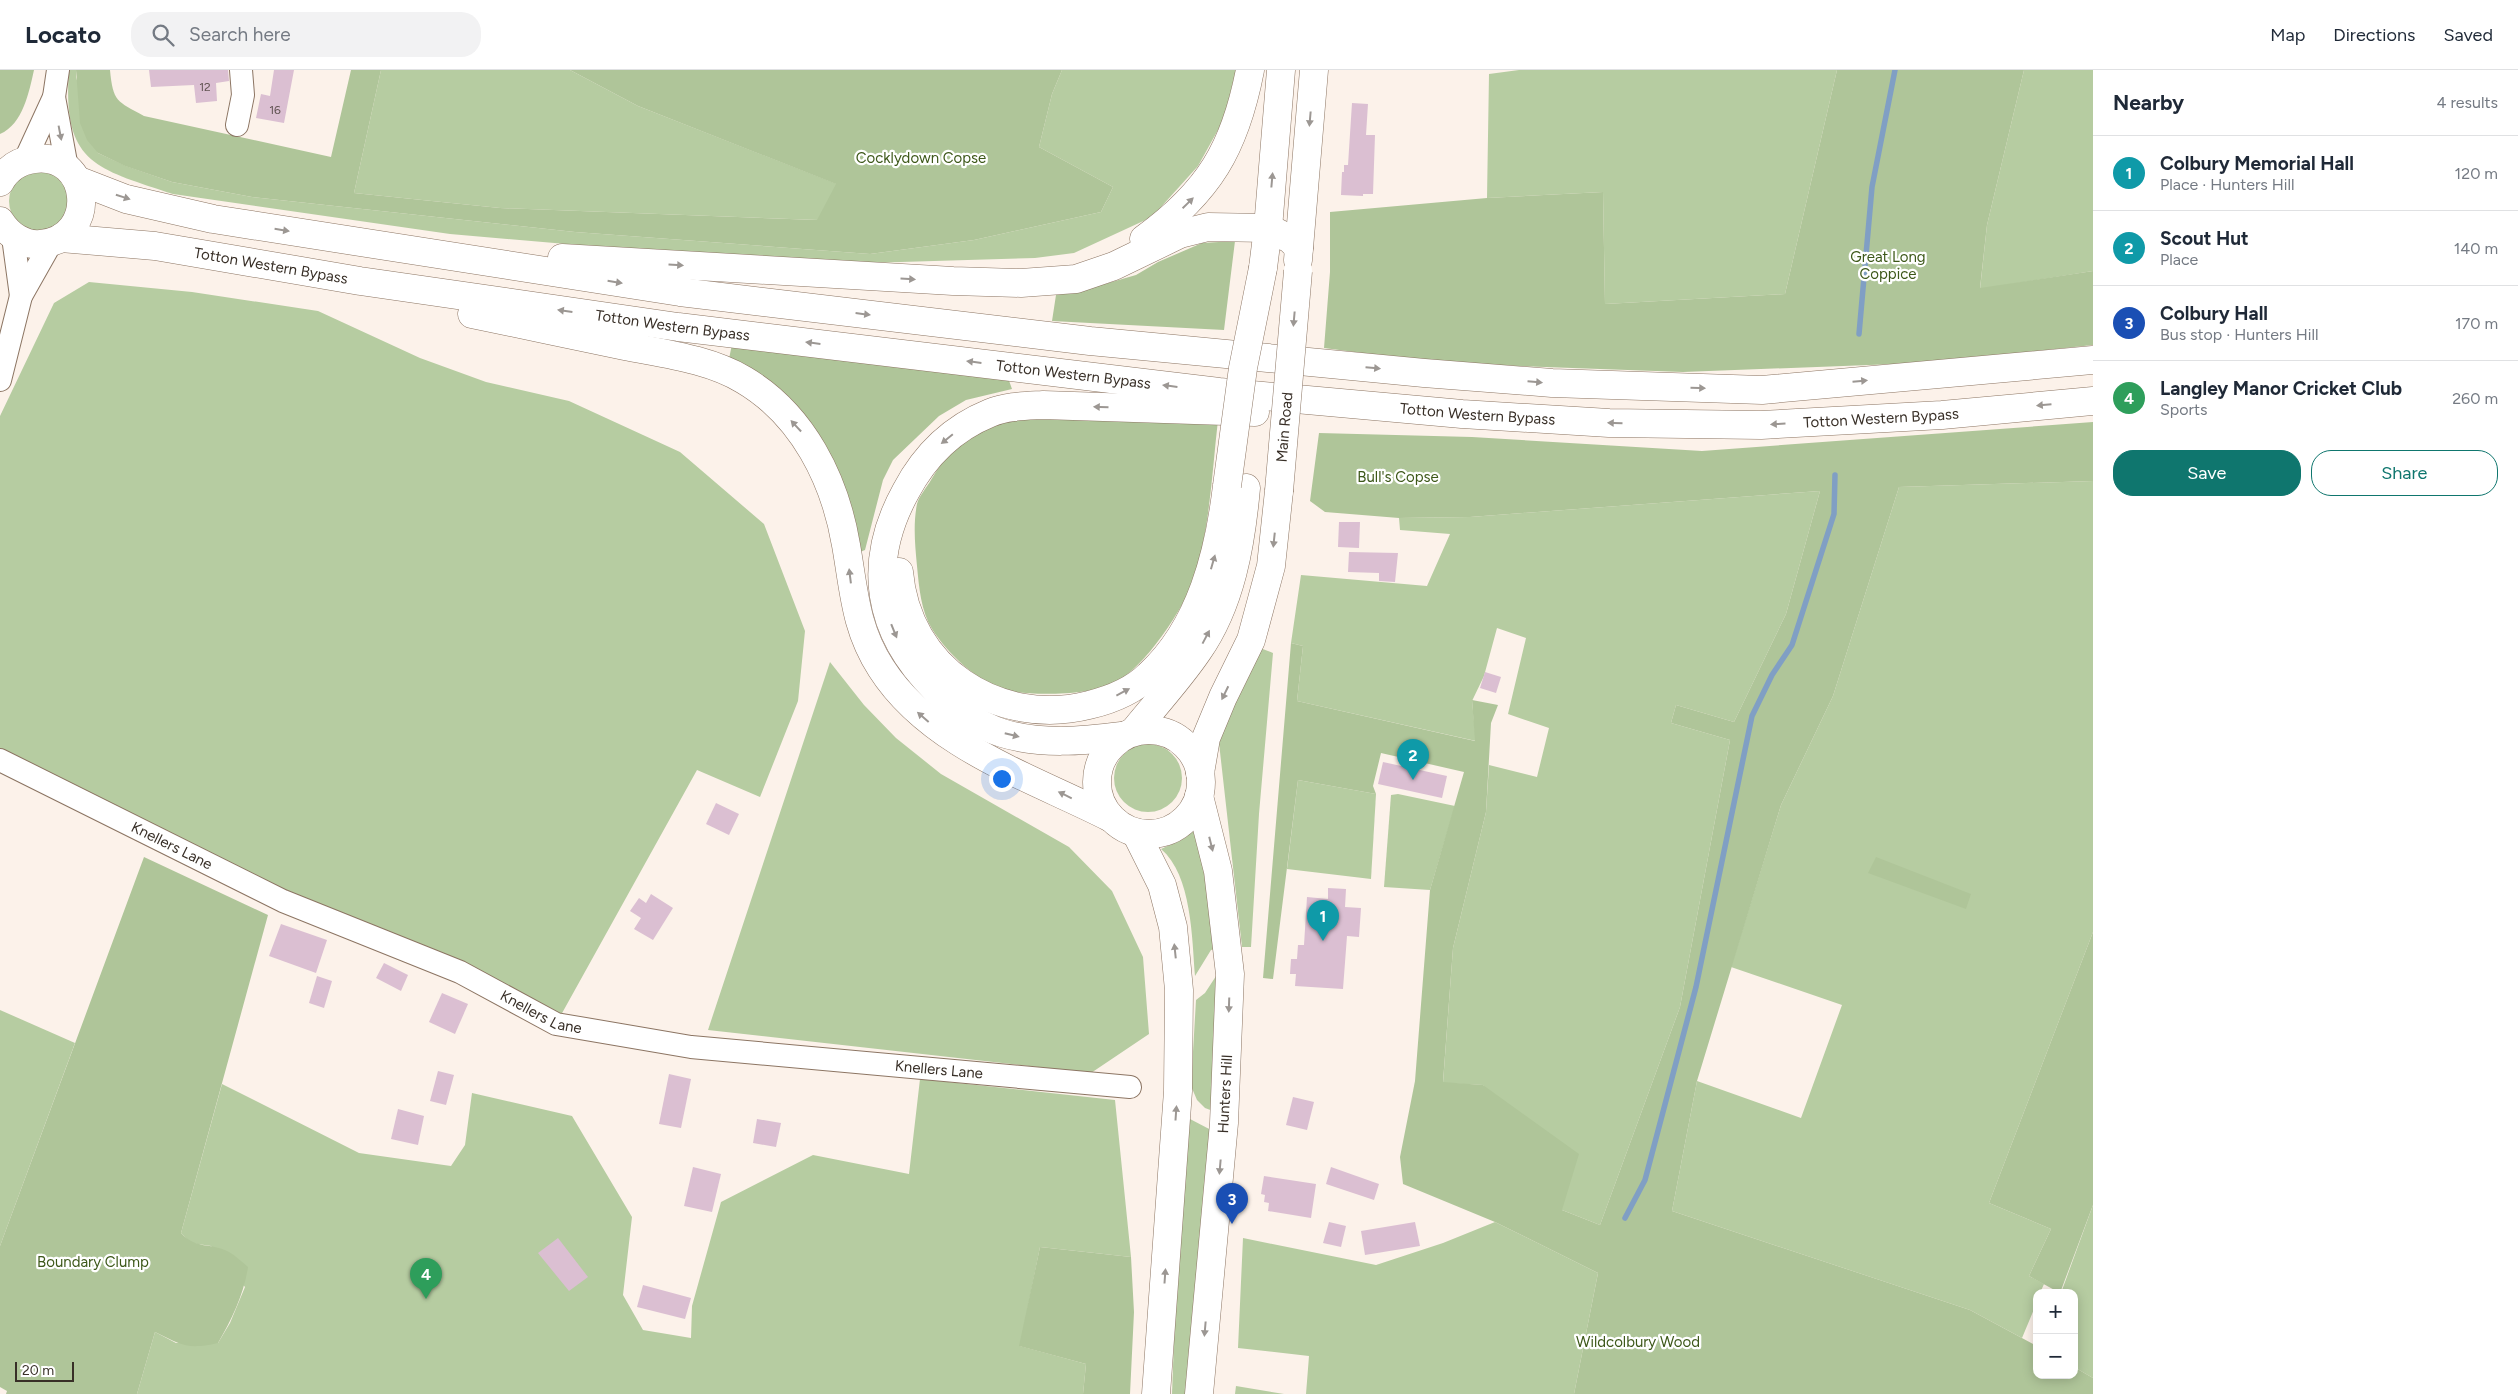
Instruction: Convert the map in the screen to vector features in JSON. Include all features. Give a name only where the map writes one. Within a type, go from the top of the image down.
[{"type":"main road","points":[[1076,279],[1128,251],[1164,225],[1192,200],[1214,171],[1230,140],[1243,107],[1250,70]]},
{"type":"main road","points":[[909,484],[898,544],[901,589],[915,629],[930,653],[948,672],[990,700],[1035,711],[1055,711],[1104,701],[1119,694],[1148,676],[1165,658],[1188,621],[1208,579],[1220,534],[1237,487],[1268,228],[1281,70]]},
{"type":"main road","name":"Main Road","points":[[1200,785],[1206,738],[1223,697],[1251,640],[1271,566],[1314,70]]},
{"type":"main road","points":[[10,168],[40,158],[54,161],[72,174],[126,199],[213,219],[680,292],[1070,339],[1552,384],[1762,390],[2093,360]]},
{"type":"main road","points":[[56,241],[71,230],[78,219],[82,206],[82,193],[72,174]]},
{"type":"main road","points":[[383,247],[953,281],[1021,283],[1076,279],[1114,266],[1190,232],[1216,226],[1268,228],[1290,239],[1298,260]]},
{"type":"main road","name":"Totton Western Bypass","points":[[5,229],[25,243],[38,245],[56,241],[155,246],[360,281],[678,327],[1210,391],[1462,414],[1609,423],[1761,425],[1942,415],[2093,401]]},
{"type":"main road","points":[[360,281],[450,310],[694,360],[743,380],[768,397],[800,430],[819,460],[841,517],[856,615],[881,669],[901,694],[923,717],[950,736],[1109,817],[1121,827],[1136,833],[1152,835],[1168,831],[1182,823],[1193,811],[1200,785],[1196,759],[1188,747],[1176,737],[1163,731],[1148,729],[1128,734],[1051,741],[1028,739],[1001,733],[965,714],[946,700],[911,662],[890,620],[881,574],[883,548],[892,516],[909,484],[933,451],[949,436],[992,412],[1012,407],[1043,405],[1220,412],[1462,414]]},
{"type":"main road","points":[[1109,817],[1098,796],[1096,773],[1101,759],[1110,746],[1128,734],[1199,650],[1210,629],[1233,572],[1243,528],[1237,487]]},
{"type":"main road","name":"Hunters Hill","points":[[1200,785],[1218,871],[1230,974],[1224,1123],[1200,1394]]},
{"type":"main road","points":[[1136,833],[1162,885],[1173,927],[1179,990],[1178,1091],[1156,1394]]},
{"type":"street","points":[[58,70],[54,97],[72,174]]},
{"type":"street","points":[[237,125],[243,95],[241,70]]},
{"type":"street","points":[[10,168],[54,97]]},
{"type":"street","points":[[5,229],[21,296]]},
{"type":"street","points":[[0,380],[21,296],[56,241]]},
{"type":"street","name":"Knellers Lane","points":[[0,760],[282,901],[460,972],[556,1024],[691,1047],[1130,1087]]},
{"type":"green space","points":[[0,70],[34,70],[20,115],[8,129],[0,134]]},
{"type":"green space","points":[[69,70],[76,70],[76,77],[98,153],[126,166],[172,182],[252,197],[575,232],[870,254],[974,240],[1101,212],[1113,187],[1039,147],[1052,94],[1062,70],[1236,70],[1224,119],[1198,166],[1152,217],[1074,253],[1035,258],[867,263],[659,252],[450,234],[173,194],[123,177],[104,168],[90,158],[79,144],[71,125],[68,101]]},
{"type":"green space","name":"Cocklydown Copse","points":[[76,70],[110,70],[115,95],[122,103],[144,116],[331,157],[351,70],[381,70],[354,193],[500,208],[817,220],[836,184],[638,106],[570,70],[1062,70],[1052,94],[1039,147],[1113,187],[1101,212],[974,240],[870,254],[575,232],[252,197],[172,182],[125,166],[98,153],[87,140],[80,123]]},
{"type":"green space","points":[[381,70],[570,70],[638,106],[837,184],[818,220],[500,208],[354,193]]},
{"type":"green space","points":[[1519,70],[1837,70],[1785,294],[1605,304],[1603,192],[1487,198],[1489,74]]},
{"type":"green space","name":"Great Long Coppice","points":[[1837,70],[2024,70],[1987,225],[1980,288],[2093,271],[2093,345],[1921,363],[1683,372],[1439,363],[1324,348],[1330,272],[1330,212],[1487,198],[1603,192],[1605,304],[1785,294]]},
{"type":"green space","points":[[2024,70],[2093,70],[2093,271],[1980,289],[1987,225]]},
{"type":"green space","points":[[33,171],[45,171],[61,179],[67,189],[69,201],[67,213],[61,223],[45,231],[33,231],[17,223],[9,207],[9,195],[17,179]]},
{"type":"green space","points":[[1235,241],[1224,330],[1052,321],[1056,295],[1091,288],[1136,275],[1158,262],[1202,243]]},
{"type":"green space","points":[[89,282],[192,292],[318,311],[420,358],[486,382],[569,401],[680,452],[764,524],[805,631],[798,701],[760,797],[697,770],[556,1024],[0,760],[0,416],[54,303]]},
{"type":"green space","points":[[732,344],[1007,375],[1012,389],[966,400],[939,416],[893,460],[883,480],[865,550],[855,554],[843,488],[832,459],[822,441],[795,410],[763,383],[729,359]]},
{"type":"green space","points":[[1023,417],[1218,420],[1208,516],[1200,564],[1191,588],[1162,636],[1138,665],[1113,684],[1103,688],[1074,693],[1041,694],[1012,692],[992,685],[963,665],[946,648],[928,622],[923,607],[915,535],[915,519],[919,498],[941,465],[959,444],[980,431]]},
{"type":"green space","points":[[2093,422],[2093,481],[1899,487],[1833,696],[1781,805],[1697,1081],[1672,1211],[1970,1310],[2033,1344],[2033,1379],[2078,1379],[2078,1369],[2093,1378],[2093,1394],[1574,1394],[1598,1273],[1495,1222],[1403,1184],[1400,1157],[1415,1081],[1430,890],[1464,772],[1381,753],[1373,786],[1376,794],[1298,780],[1273,979],[1263,978],[1291,643],[1303,646],[1297,701],[1475,741],[1472,700],[1498,705],[1491,723],[1486,812],[1453,948],[1443,1082],[1483,1085],[1579,1154],[1562,1210],[1600,1225],[1680,1007],[1730,740],[1671,723],[1676,705],[1734,722],[1786,614],[1820,491],[1470,517],[1399,518],[1325,512],[1310,501],[1319,433],[1472,437],[1702,451]]},
{"type":"green space","points":[[2093,481],[2093,932],[1989,1203],[2051,1229],[2029,1276],[2044,1284],[2042,1289],[2033,1289],[2033,1312],[2022,1338],[1970,1310],[1672,1211],[1697,1081],[1801,1118],[1842,1005],[1731,967],[1781,805],[1833,696],[1899,487]]},
{"type":"green space","points":[[1820,491],[1786,614],[1734,722],[1676,705],[1671,723],[1730,740],[1680,1007],[1600,1225],[1562,1210],[1483,1085],[1443,1083],[1453,948],[1486,812],[1489,765],[1537,777],[1549,728],[1508,714],[1526,638],[1497,628],[1484,676],[1472,701],[1476,741],[1297,701],[1303,646],[1291,643],[1301,575],[1427,586],[1450,534],[1400,530],[1399,518],[1470,517]]},
{"type":"green space","points":[[1260,648],[1273,653],[1259,814],[1251,947],[1242,947],[1219,743],[1222,729]]},
{"type":"green space","points":[[830,662],[864,705],[896,738],[941,774],[1069,847],[1112,891],[1143,957],[1149,1034],[1091,1073],[708,1030]]},
{"type":"green space","points":[[1148,744],[1161,747],[1172,754],[1179,765],[1182,778],[1179,791],[1172,802],[1161,809],[1148,812],[1135,809],[1124,802],[1117,791],[1114,778],[1117,765],[1124,754],[1135,747]]},
{"type":"green space","points":[[1298,780],[1376,794],[1371,879],[1287,869]]},
{"type":"green space","points":[[1398,794],[1455,806],[1430,890],[1384,887],[1391,795]]},
{"type":"green space","points":[[1195,828],[1200,828],[1219,948],[1211,950],[1195,976],[1191,926],[1185,891],[1171,860],[1161,849],[1185,838]]},
{"type":"green space","name":"Boundary Clump","points":[[144,857],[268,915],[181,1233],[193,1242],[216,1247],[232,1254],[248,1267],[244,1287],[237,1306],[218,1343],[199,1346],[185,1345],[155,1332],[137,1394],[6,1394],[7,1391],[0,1387],[0,1246]]},
{"type":"green space","points":[[1876,857],[1971,894],[1966,909],[1868,873]]},
{"type":"green space","points":[[2093,932],[2093,1205],[2062,1289],[2053,1289],[2029,1276],[2051,1229],[1989,1203]]},
{"type":"green space","points":[[1220,970],[1213,1111],[1205,1108],[1197,1100],[1191,1086],[1196,1000],[1205,993]]},
{"type":"green space","points":[[0,1010],[75,1043],[0,1246]]},
{"type":"green space","points":[[920,1079],[1115,1100],[1131,1257],[1040,1247],[1020,1346],[1086,1364],[1083,1394],[137,1394],[155,1332],[176,1343],[218,1343],[230,1323],[245,1287],[211,1246],[191,1243],[181,1233],[222,1084],[359,1153],[451,1166],[465,1145],[472,1093],[572,1116],[632,1217],[623,1295],[643,1330],[691,1338],[692,1306],[721,1202],[813,1155],[909,1174]]},
{"type":"green space","points":[[1190,1119],[1213,1131],[1189,1394],[1172,1394],[1175,1313]]},
{"type":"green space","points":[[2093,1205],[2093,1378],[2078,1369],[2078,1289],[2062,1289]]},
{"type":"green space","points":[[1495,1222],[1598,1273],[1574,1394],[1306,1394],[1309,1356],[1238,1348],[1243,1238],[1376,1265],[1443,1243]]},
{"type":"green space","points":[[1040,1247],[1131,1257],[1134,1312],[1130,1394],[1083,1394],[1086,1364],[1019,1346]]},
{"type":"green space","points":[[1236,1386],[1284,1394],[1235,1394]]},
{"type":"building","points":[[149,70],[228,70],[229,81],[216,83],[217,101],[196,103],[194,85],[151,87]]},
{"type":"building","points":[[274,70],[294,70],[284,123],[256,118],[261,94],[270,96]]},
{"type":"building","points":[[1352,103],[1368,104],[1366,135],[1375,135],[1373,194],[1363,194],[1363,196],[1341,195],[1342,172],[1344,172],[1344,165],[1348,165]]},
{"type":"building","points":[[1339,522],[1360,522],[1359,548],[1338,547]]},
{"type":"building","points":[[1349,552],[1398,553],[1395,582],[1379,581],[1379,573],[1348,572]]},
{"type":"building","points":[[1485,672],[1501,677],[1496,693],[1480,688]]},
{"type":"building","points":[[1383,762],[1447,776],[1442,798],[1378,784]]},
{"type":"building","points":[[716,803],[739,814],[729,835],[706,824]]},
{"type":"building","points":[[1328,888],[1346,889],[1345,907],[1361,908],[1359,937],[1347,936],[1343,989],[1295,986],[1296,974],[1290,974],[1291,959],[1297,959],[1298,945],[1304,945],[1307,897],[1328,899]]},
{"type":"building","points":[[651,894],[673,908],[653,940],[634,929],[641,918],[630,911],[639,898],[646,903]]},
{"type":"building","points":[[281,924],[327,940],[316,973],[269,956]]},
{"type":"building","points":[[384,963],[408,975],[401,991],[376,978]]},
{"type":"building","points":[[317,976],[332,981],[324,1008],[309,1003]]},
{"type":"building","points":[[442,993],[468,1004],[455,1034],[429,1022]]},
{"type":"building","points":[[438,1071],[454,1075],[446,1105],[430,1101]]},
{"type":"building","points":[[669,1074],[691,1079],[681,1128],[659,1124]]},
{"type":"building","points":[[1293,1097],[1314,1102],[1307,1130],[1286,1125]]},
{"type":"building","points":[[398,1109],[424,1116],[418,1145],[391,1139]]},
{"type":"building","points":[[757,1119],[781,1123],[776,1147],[753,1143]]},
{"type":"building","points":[[693,1167],[721,1174],[712,1212],[684,1206]]},
{"type":"building","points":[[1331,1167],[1379,1184],[1374,1200],[1326,1184]]},
{"type":"building","points":[[1264,1176],[1316,1184],[1311,1218],[1268,1211],[1269,1203],[1264,1202],[1265,1195],[1261,1194]]},
{"type":"building","points":[[1329,1222],[1346,1226],[1341,1247],[1323,1243]]},
{"type":"building","points":[[1415,1222],[1420,1246],[1365,1255],[1361,1231]]},
{"type":"building","points":[[558,1238],[588,1277],[569,1291],[538,1253]]},
{"type":"building","points":[[643,1285],[691,1298],[685,1319],[637,1307]]},
{"type":"waterway","points":[[1859,334],[1872,187],[1895,70]]},
{"type":"waterway","points":[[1625,1218],[1645,1180],[1696,987],[1752,716],[1772,675],[1792,645],[1834,514],[1835,475]]},
{"type":"place","name":"Scout Hut","points":[[1413,780]]},
{"type":"place","name":"Colbury Memorial Hall","points":[[1323,941]]},
{"type":"place","name":"Colbury Hall","points":[[1232,1224]]},
{"type":"place","name":"Langley Manor Cricket Club","points":[[426,1299]]},
{"type":"park label","name":"Bull's Copse","points":[[1398,477]]},
{"type":"park label","name":"Wildcolbury Wood","points":[[1638,1342]]}]
